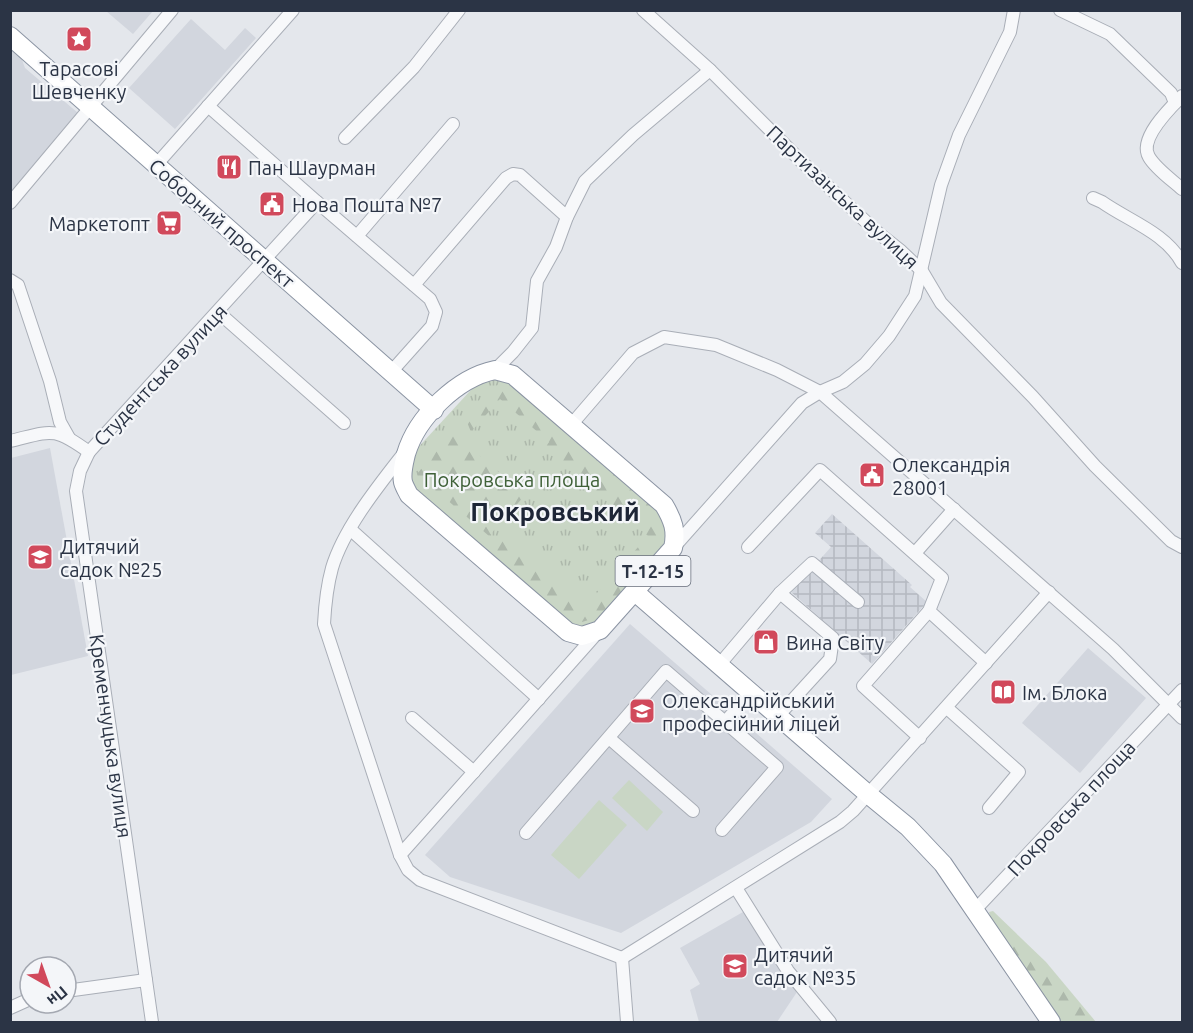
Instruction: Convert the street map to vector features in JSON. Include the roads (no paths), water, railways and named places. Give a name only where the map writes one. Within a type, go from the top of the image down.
[{"type":"highway","name":"Соборний проспект","points":[[10,36],[434,410]]},
{"type":"highway","points":[[495,370],[479,374],[452,391],[417,428],[408,447],[402,481],[409,495],[568,632],[582,636],[600,630]]},
{"type":"highway","name":"Т-12-15","points":[[495,370],[513,375],[664,505],[672,517],[676,534],[673,548],[600,630]]},
{"type":"highway","name":"Т-12-15","points":[[635,592],[908,827],[943,864],[1051,1023]]},
{"type":"street","points":[[10,203],[172,10]]},
{"type":"street","points":[[156,165],[292,10]]},
{"type":"street","points":[[345,138],[414,68],[459,10]]},
{"type":"street","name":"Партизанська вулиця","points":[[643,10],[710,70],[802,162],[877,232],[902,251],[922,271],[940,303],[1033,397],[1112,482],[1172,541],[1182,547]]},
{"type":"street","points":[[673,548],[802,403],[843,382],[865,364],[889,336],[915,296],[941,185],[959,135],[1010,32],[1014,10]]},
{"type":"street","points":[[1060,10],[1110,34],[1179,99],[1150,133],[1146,146],[1149,158],[1182,189]]},
{"type":"street","points":[[495,370],[532,328],[537,281],[556,247],[585,181],[633,135],[710,70]]},
{"type":"street","points":[[208,106],[430,299],[435,312],[432,326],[391,372]]},
{"type":"street","points":[[357,236],[453,124]]},
{"type":"street","points":[[414,285],[506,178],[513,174],[520,175],[567,218]]},
{"type":"street","points":[[1093,198],[1162,238],[1178,255],[1182,263]]},
{"type":"street","name":"Студентська вулиця","points":[[10,441],[50,431],[69,438],[89,452],[266,261],[317,202]]},
{"type":"street","points":[[10,280],[18,285],[50,381],[60,423],[69,438]]},
{"type":"street","points":[[218,312],[344,423]]},
{"type":"street","points":[[571,425],[633,354],[664,337],[716,345],[777,370],[820,392],[1113,649],[1182,718]]},
{"type":"street","points":[[408,447],[366,502],[332,566],[324,624],[400,855],[408,870],[420,880],[622,958]]},
{"type":"street","name":"Кременчуцька вулиця","points":[[89,452],[80,471],[76,491],[152,1023]]},
{"type":"street","points":[[748,547],[820,470],[942,578],[929,611],[863,686],[920,738]]},
{"type":"street","points":[[915,553],[954,509]]},
{"type":"street","points":[[350,529],[538,699]]},
{"type":"street","points":[[719,665],[780,593],[812,563],[858,602]]},
{"type":"street","points":[[622,958],[840,822],[869,795],[1049,592]]},
{"type":"street","points":[[778,716],[830,659],[833,638],[780,593]]},
{"type":"street","points":[[929,611],[986,663]]},
{"type":"street","points":[[400,855],[600,630]]},
{"type":"street","points":[[526,833],[666,671],[777,767],[722,830]]},
{"type":"street","name":"Покровська площа","points":[[974,911],[1182,690]]},
{"type":"street","points":[[724,722],[751,693]]},
{"type":"street","points":[[947,708],[1019,772],[989,808]]},
{"type":"street","points":[[412,718],[474,772]]},
{"type":"street","points":[[609,738],[693,811]]},
{"type":"street","points":[[736,888],[788,971],[830,1023]]},
{"type":"street","points":[[622,958],[627,1023]]},
{"type":"street","points":[[78,989],[146,980]]},
{"type":"place","name":"Тарасові Шевченку","points":[[79,39]]},
{"type":"place","name":"Пан Шаурман","points":[[229,167]]},
{"type":"place","name":"Нова Пошта №7","points":[[272,204]]},
{"type":"place","name":"Маркетопт","points":[[169,223]]},
{"type":"place","name":"Олександрія 28001","points":[[872,475]]},
{"type":"place","name":"Дитячий садок №25","points":[[40,557]]},
{"type":"place","name":"Вина Світу","points":[[766,642]]},
{"type":"place","name":"Ім. Блока","points":[[1003,692]]},
{"type":"place","name":"Олександрійський професійний ліцей","points":[[642,711]]},
{"type":"place","name":"Дитячий садок №35","points":[[735,966]]},
{"type":"district","name":"Покровський","points":[[555,511]]}]
